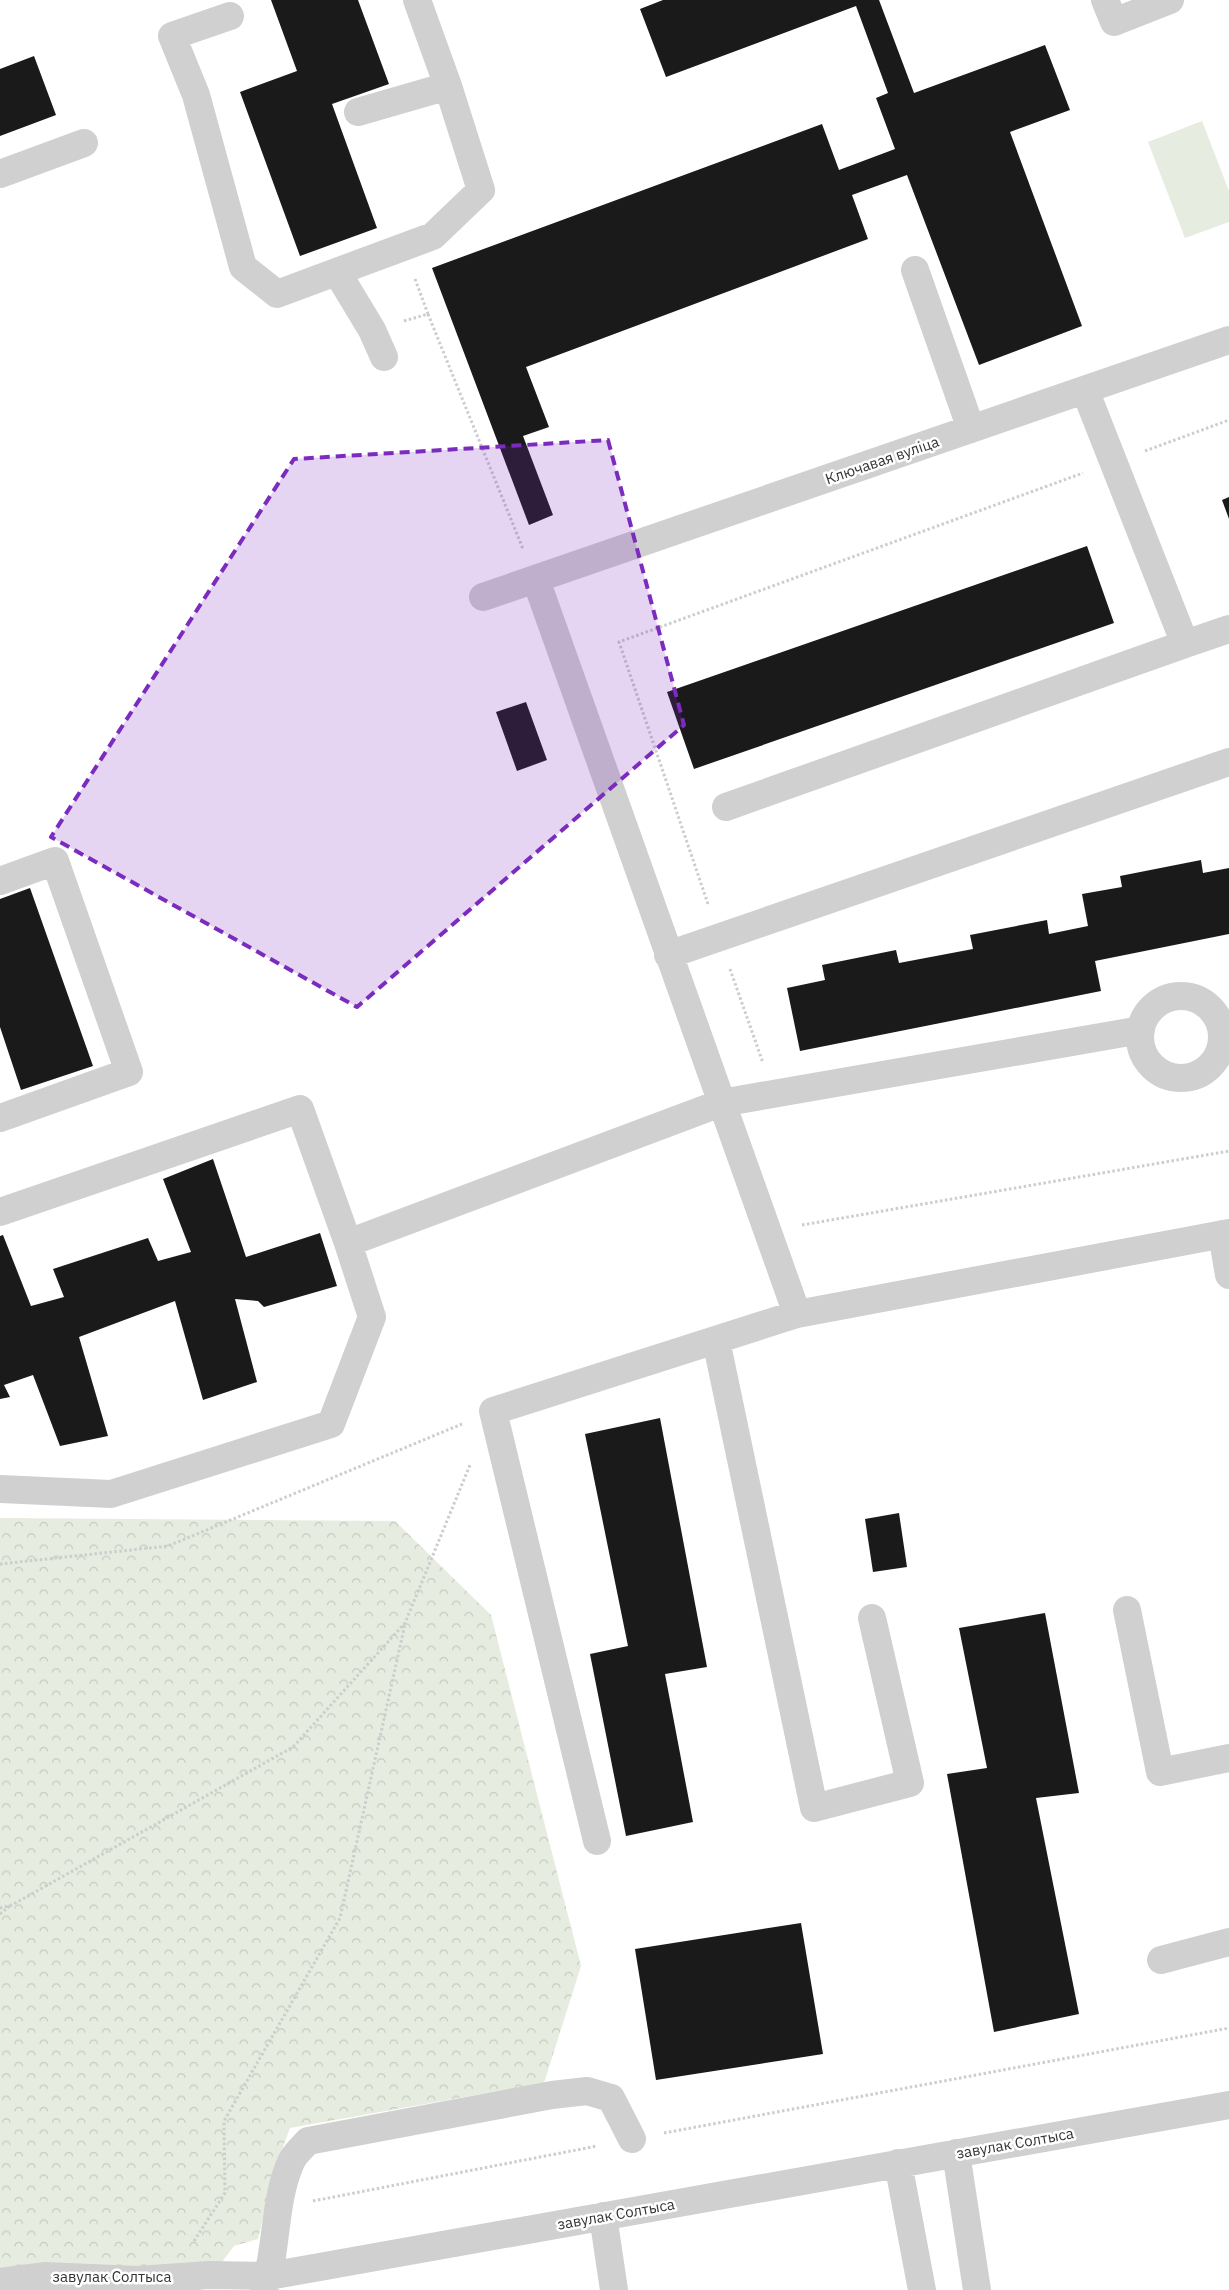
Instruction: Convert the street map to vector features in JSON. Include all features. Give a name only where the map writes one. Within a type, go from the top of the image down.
[{"type":"street","points":[[230,16],[172,36],[196,96],[243,267],[277,294],[433,236],[480,190],[448,86],[418,0]]},
{"type":"street","points":[[1106,0],[1114,22],[1170,0]]},
{"type":"street","points":[[358,112],[448,86]]},
{"type":"street","points":[[0,174],[84,143]]},
{"type":"street","points":[[915,270],[971,429]]},
{"type":"street","points":[[337,272],[372,330],[384,357]]},
{"type":"street","name":"Ключавая вуліца","points":[[483,597],[1229,340]]},
{"type":"street","points":[[1085,390],[1185,644]]},
{"type":"street","points":[[536,580],[797,1314]]},
{"type":"street","points":[[726,807],[1229,628]]},
{"type":"street","points":[[668,955],[1229,762]]},
{"type":"street","points":[[0,880],[55,861],[129,1072],[0,1118]]},
{"type":"street","points":[[348,1243],[721,1103],[1141,1030]]},
{"type":"street","points":[[0,1212],[300,1109],[348,1243],[372,1317],[331,1424],[111,1494],[0,1489]]},
{"type":"street","points":[[596,1841],[493,1411],[797,1314],[1225,1234],[1229,1276]]},
{"type":"street","points":[[716,1340],[814,1808],[910,1783],[872,1618]]},
{"type":"street","points":[[1127,1610],[1160,1772],[1229,1758]]},
{"type":"street","points":[[1161,1960],[1229,1942]]},
{"type":"street","points":[[266,2283],[279,2208],[291,2160],[308,2141],[542,2096],[587,2091],[611,2098],[632,2139]]},
{"type":"street","name":"завулак Солтыса","points":[[0,2282],[44,2276],[138,2280],[209,2274],[266,2283],[603,2216],[1229,2105]]},
{"type":"street","points":[[956,2154],[977,2290]]},
{"type":"street","points":[[898,2163],[922,2290]]},
{"type":"street","points":[[603,2216],[614,2290]]},
{"type":"path","points":[[372,330],[428,314],[536,580]]},
{"type":"path","points":[[773,1094],[618,642],[1229,420]]},
{"type":"path","points":[[767,1231],[1229,1151]]},
{"type":"path","points":[[0,1564],[168,1546],[493,1411]]},
{"type":"path","points":[[170,2277],[225,2193],[224,2121],[340,1918],[405,1623],[493,1411]]},
{"type":"path","points":[[0,1914],[12,1904],[293,1747],[405,1623]]},
{"type":"path","points":[[0,1908],[12,1904]]},
{"type":"path","points":[[279,2208],[632,2139],[1229,2028]]},
{"type":"highlighted area","points":[[608,440],[684,725],[357,1007],[51,837],[294,459]]},
{"type":"green space","points":[[1202,121],[1229,191],[1229,222],[1185,238],[1148,142]]},
{"type":"green space","points":[[0,1518],[395,1521],[491,1615],[581,1966],[544,2083],[290,2128],[276,2166],[258,2239],[234,2246],[201,2290],[0,2290]]},
{"type":"building","points":[[271,0],[358,0],[389,84],[332,104],[377,228],[300,256],[240,92],[297,71]]},
{"type":"building","points":[[663,0],[879,0],[914,93],[1045,45],[1070,110],[1010,132],[1082,326],[979,365],[907,175],[852,195],[868,239],[526,367],[549,427],[523,436],[553,515],[529,525],[432,268],[822,124],[839,170],[895,149],[876,98],[888,93],[856,6],[666,77],[640,9]]},
{"type":"building","points":[[34,56],[56,115],[0,136],[0,69]]},
{"type":"building","points":[[1229,497],[1229,519],[1222,500]]},
{"type":"building","points":[[1087,546],[1114,623],[694,769],[667,692]]},
{"type":"building","points":[[526,702],[547,760],[517,771],[496,712]]},
{"type":"building","points":[[1201,860],[1203,873],[1229,868],[1229,934],[1095,961],[1101,991],[800,1051],[787,988],[825,980],[822,965],[896,950],[899,963],[973,949],[970,935],[1047,920],[1049,934],[1088,926],[1082,894],[1122,887],[1120,876]]},
{"type":"building","points":[[30,888],[93,1066],[21,1090],[0,1027],[0,899]]},
{"type":"building","points":[[213,1159],[246,1257],[320,1233],[337,1286],[264,1307],[258,1301],[235,1299],[257,1382],[203,1400],[175,1301],[79,1337],[108,1436],[60,1446],[33,1375],[4,1385],[10,1397],[0,1399],[0,1236],[3,1235],[31,1306],[64,1297],[53,1269],[148,1238],[158,1261],[191,1252],[163,1179]]},
{"type":"building","points":[[660,1418],[707,1667],[665,1674],[693,1822],[626,1836],[590,1654],[628,1646],[585,1434]]},
{"type":"building","points":[[899,1513],[907,1567],[873,1572],[865,1519]]},
{"type":"building","points":[[1045,1613],[1079,1793],[1036,1798],[1079,2014],[994,2032],[947,1774],[987,1768],[959,1628]]},
{"type":"building","points":[[801,1923],[823,2054],[656,2080],[635,1949]]}]
